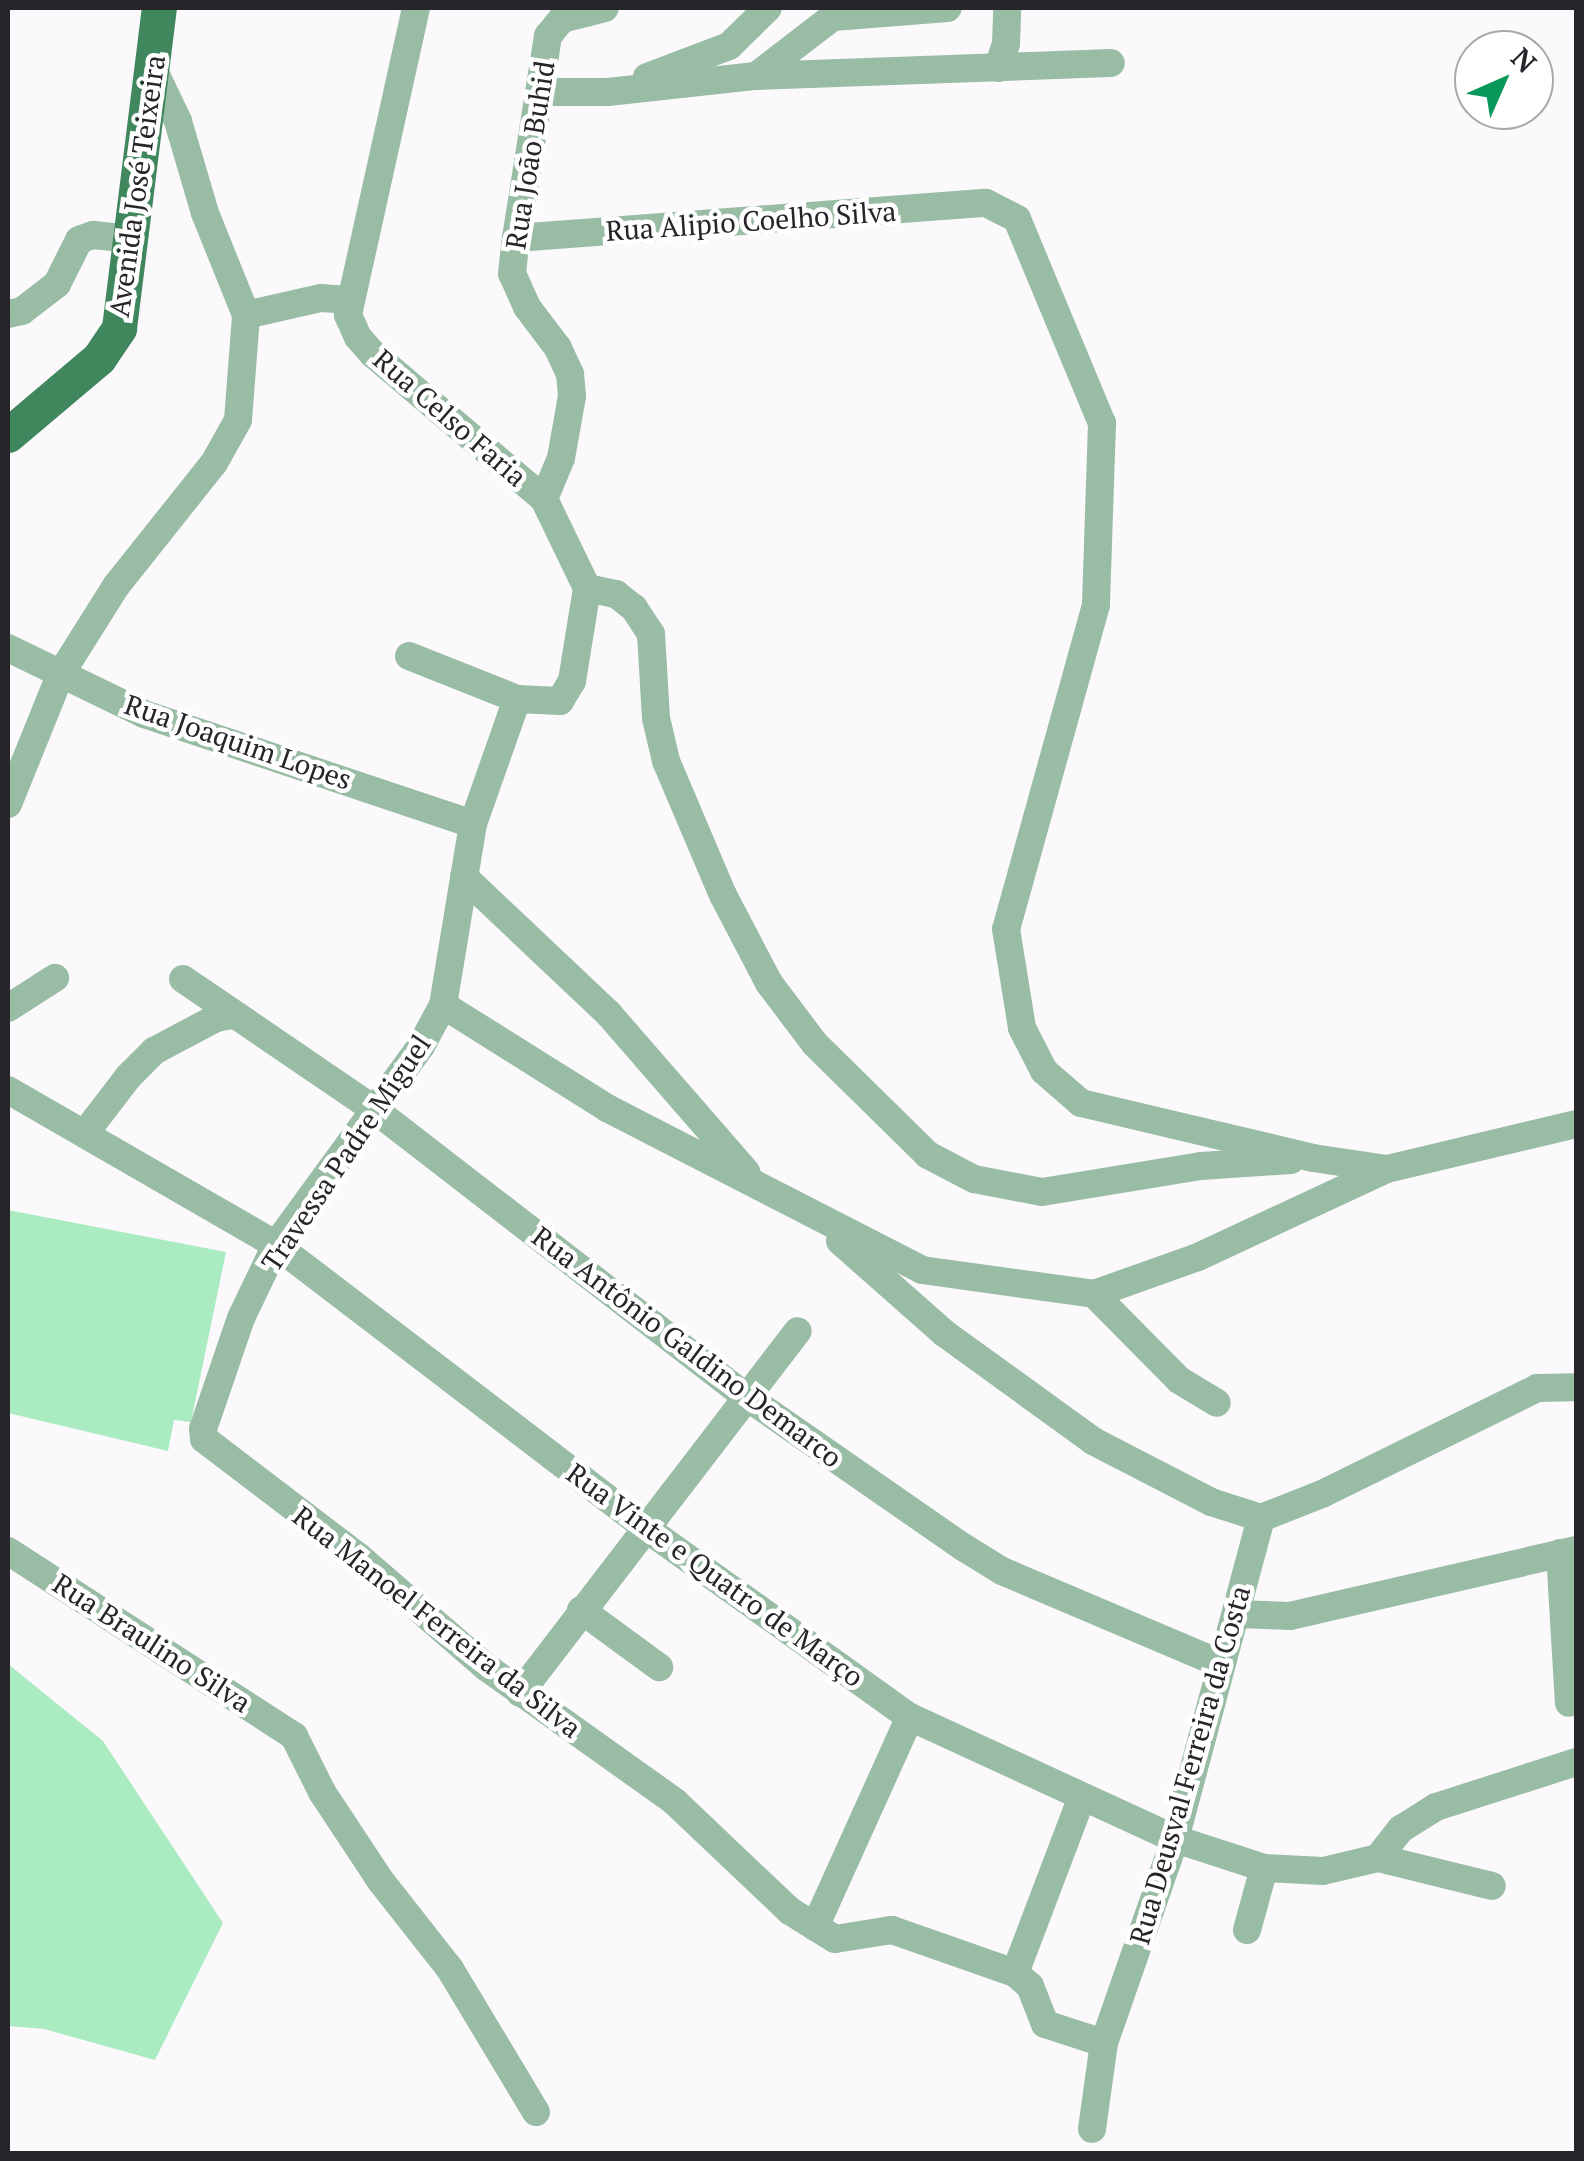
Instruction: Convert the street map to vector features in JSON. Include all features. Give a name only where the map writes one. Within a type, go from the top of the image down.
[{"type":"main road","name":"Avenida José Teixeira","points":[[8,435],[112,343],[119,328],[159,8]]},
{"type":"street","points":[[246,315],[289,302],[334,299],[416,8]]},
{"type":"street","name":"Rua João Buhid","points":[[544,499],[562,458],[572,396],[570,374],[558,348],[527,307],[512,274],[516,238],[552,27],[562,19],[605,8]]},
{"type":"street","points":[[608,92],[729,46],[768,8]]},
{"type":"street","points":[[756,76],[834,16],[948,8]]},
{"type":"street","points":[[998,68],[1006,44],[1007,8]]},
{"type":"street","points":[[541,92],[608,92],[756,76],[1111,63]]},
{"type":"street","points":[[8,804],[60,675],[116,586],[232,436],[242,388],[246,315],[205,212],[178,121],[154,71]]},
{"type":"street","name":"Rua Alipio Coelho Silva","points":[[516,238],[986,204],[1010,212],[1027,235],[1102,423],[1096,605],[1006,928],[1022,1028],[1044,1071],[1081,1103],[1313,1158]]},
{"type":"street","points":[[8,314],[22,311],[57,284],[79,240],[93,236],[133,238]]},
{"type":"street","name":"Rua Celso Faria","points":[[334,299],[373,354],[544,499],[588,588]]},
{"type":"street","points":[[409,656],[517,699],[550,703],[567,696],[588,588],[616,594],[634,608],[650,634],[656,718],[666,761],[723,896],[769,983],[815,1044],[928,1155],[974,1179],[1042,1192],[1201,1166],[1313,1158],[1387,1169]]},
{"type":"street","name":"Rua Joaquim Lopes","points":[[8,648],[144,714],[473,824]]},
{"type":"street","name":"Travessa Padre Miguel","points":[[203,1429],[241,1318],[276,1245],[421,1046],[444,1005],[473,824],[517,699]]},
{"type":"street","points":[[464,878],[608,1013],[757,1185]]},
{"type":"street","points":[[8,1008],[56,978]]},
{"type":"street","name":"Rua Antônio Galdino Demarco","points":[[183,979],[375,1110],[747,1396],[988,1563],[1221,1664]]},
{"type":"street","points":[[444,1005],[607,1108],[814,1218],[937,1275],[1094,1294],[1198,1258],[1387,1169],[1576,1124]]},
{"type":"street","points":[[86,1132],[128,1076],[154,1051],[216,1018],[232,1015]]},
{"type":"street","name":"Rua Vinte e Quatro de Março","points":[[8,1090],[276,1245],[647,1529],[910,1717],[1175,1839],[1264,1868],[1324,1871],[1378,1858],[1492,1886]]},
{"type":"street","points":[[814,1218],[944,1333],[1093,1440],[1212,1502],[1261,1518],[1322,1494],[1537,1388],[1576,1387]]},
{"type":"street","points":[[1094,1294],[1179,1380],[1217,1403]]},
{"type":"street","points":[[520,1693],[798,1332]]},
{"type":"street","name":"Rua Manoel Ferreira da Silva","points":[[203,1429],[212,1448],[359,1557],[520,1693],[675,1802],[790,1911],[840,1940],[892,1930],[1015,1973]]},
{"type":"street","name":"Rua Deusval Ferreira da Costa","points":[[1092,2128],[1104,2043],[1175,1839],[1261,1518]]},
{"type":"street","name":"Rua Braulino Silva","points":[[8,1551],[294,1736],[322,1792],[380,1880],[458,1980],[536,2112]]},
{"type":"street","points":[[1236,1614],[1290,1616],[1569,1551],[1569,1703]]},
{"type":"street","points":[[581,1610],[659,1668]]},
{"type":"street","points":[[815,1927],[910,1717]]},
{"type":"street","points":[[1378,1858],[1401,1829],[1436,1808],[1576,1762]]},
{"type":"street","points":[[1082,1797],[1015,1973],[1030,1986],[1044,2024],[1104,2043]]},
{"type":"street","points":[[1247,1930],[1264,1868]]},
{"type":"green space","points":[[8,1210],[226,1252],[191,1422],[174,1420],[168,1451],[8,1413]]},
{"type":"green space","points":[[8,1664],[103,1741],[223,1923],[155,2060],[44,2029],[8,2026]]}]
